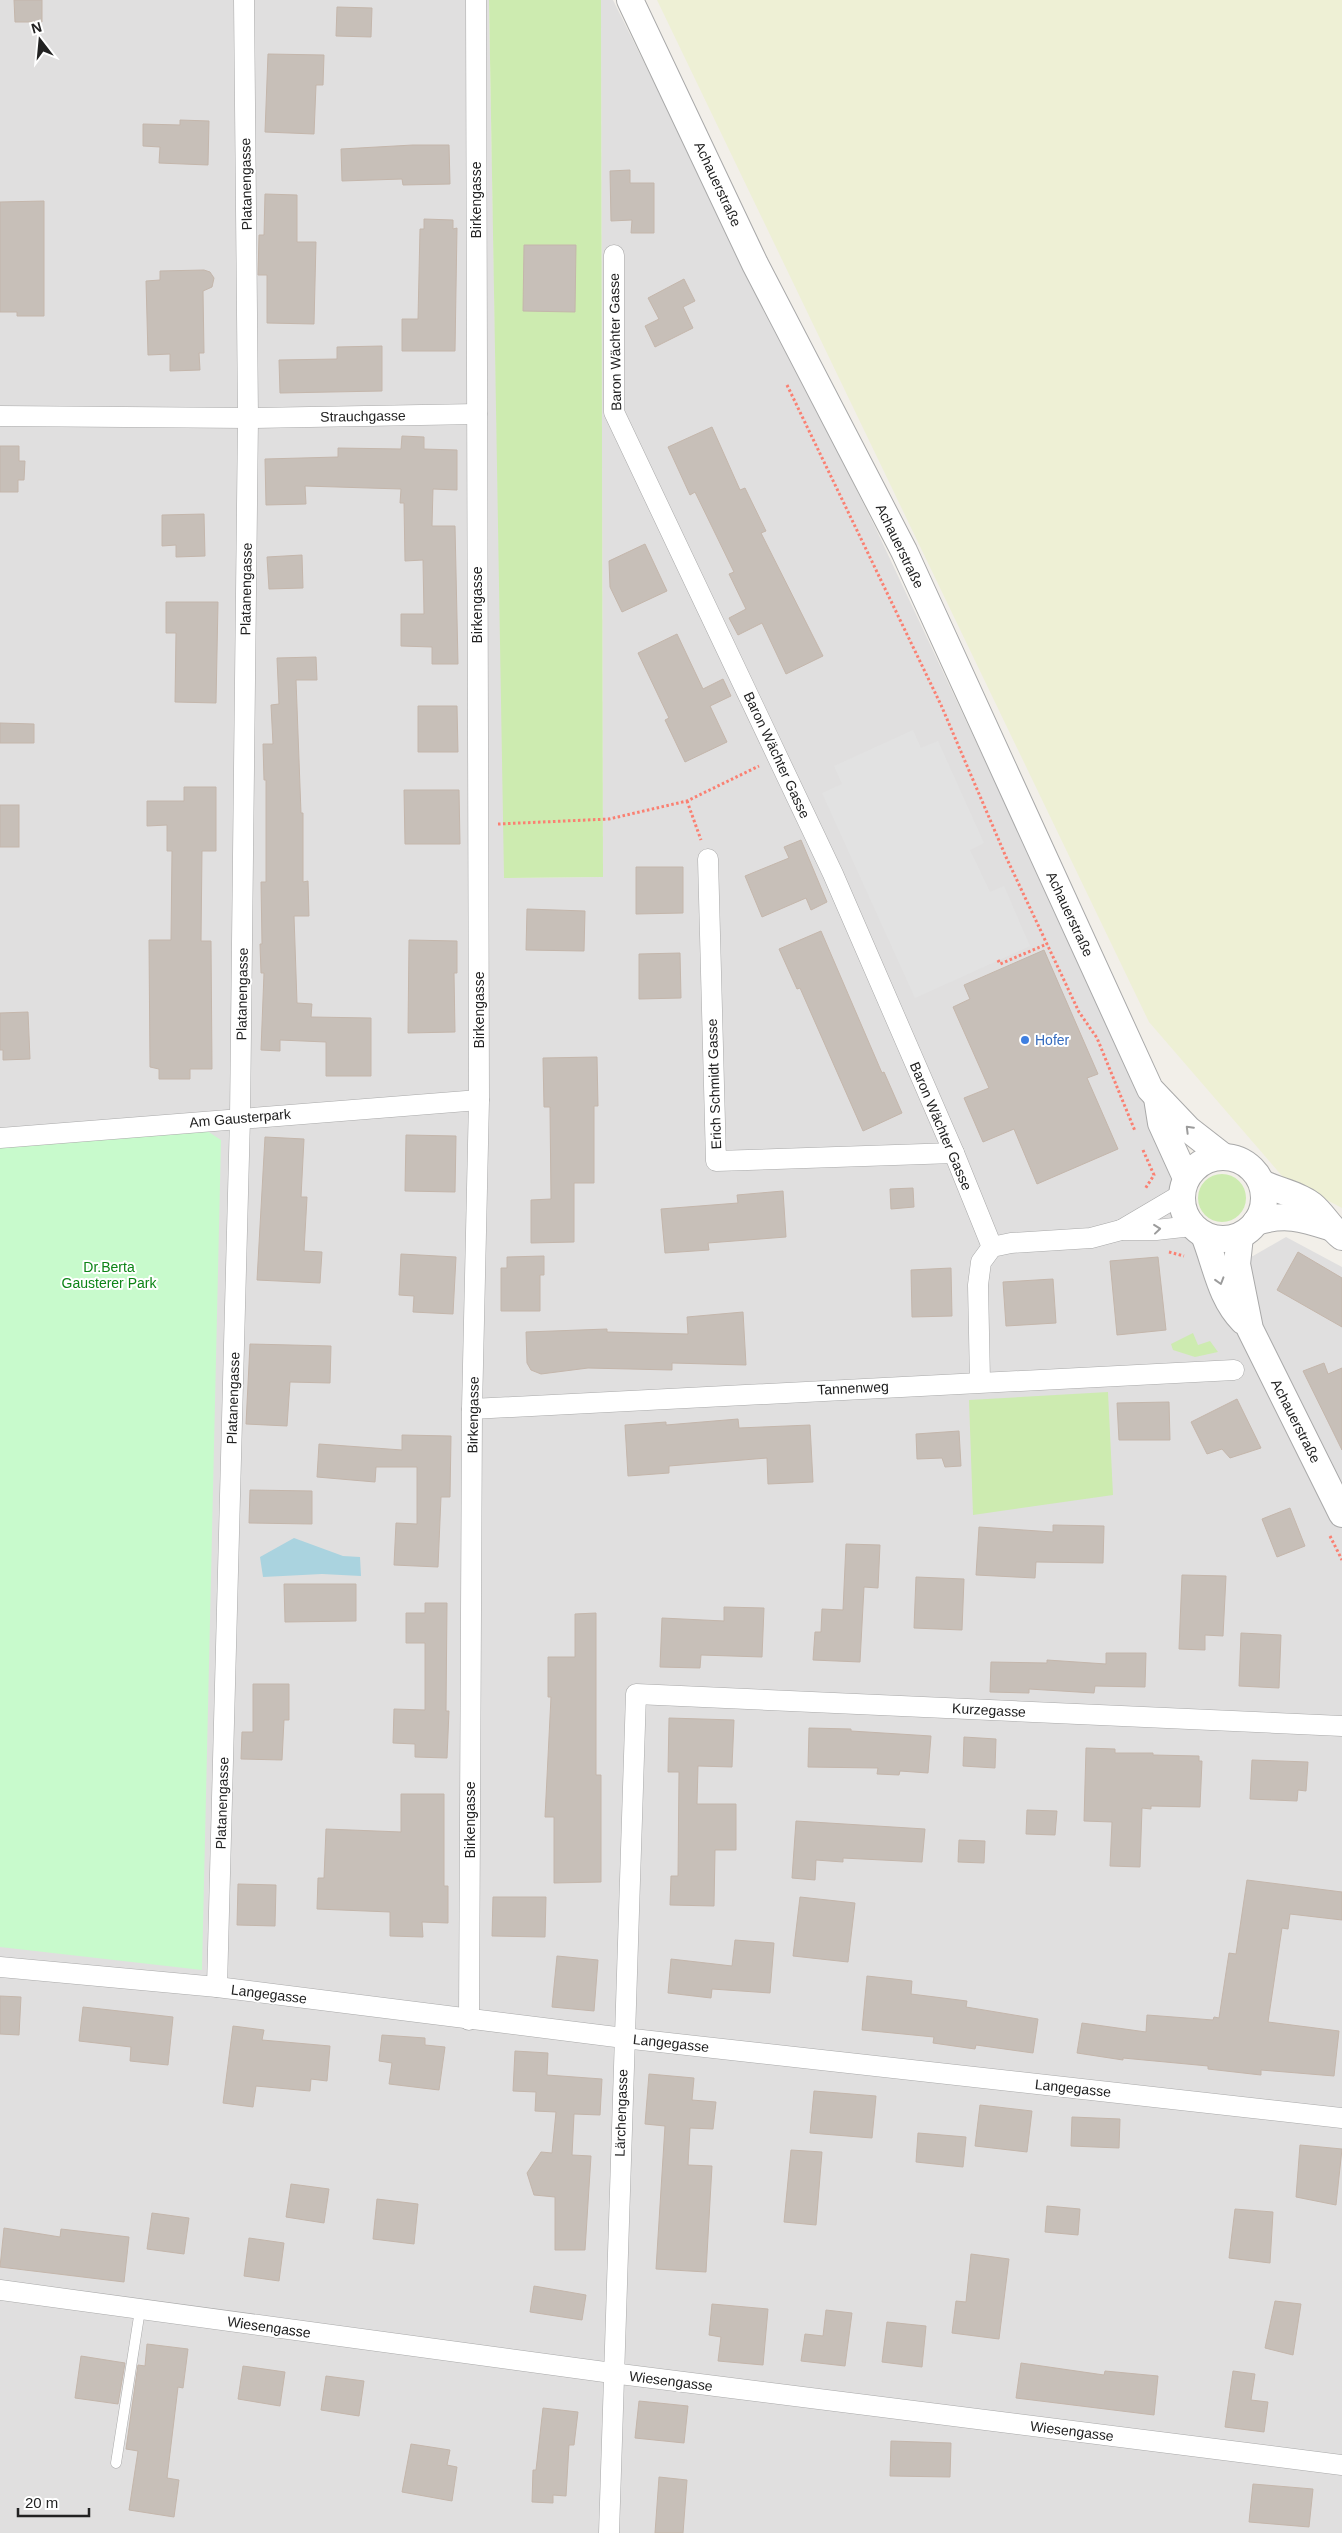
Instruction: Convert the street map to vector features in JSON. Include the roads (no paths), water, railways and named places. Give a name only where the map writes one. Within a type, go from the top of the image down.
[{"type":"street","name":"Platanengasse","points":[[217,1987],[240,1118],[248,418],[244,0]]},
{"type":"street","name":"Birkengasse","points":[[469,2020],[472,1410],[480,1100],[476,0]]},
{"type":"street","name":"Achauerstraße","points":[[630,0],[755,264],[904,552],[1150,1089],[1201,1140],[1224,1157]]},
{"type":"street","name":"Baron Wächter Gasse","points":[[614,255],[614,412],[833,874],[954,1153],[992,1247]]},
{"type":"street","name":"Strauchgasse","points":[[0,416],[248,418],[477,414]]},
{"type":"street","name":"Erich Schmidt Gasse","points":[[708,859],[716,1161],[954,1153]]},
{"type":"street","name":"Achauerstraße","points":[[1157,1098],[1161,1123],[1184,1186]]},
{"type":"street","name":"Am Gausterpark","points":[[0,1138],[480,1100]]},
{"type":"street","points":[[1153,1221],[1184,1186],[1201,1163],[1224,1157],[1247,1164],[1262,1183],[1298,1196],[1313,1206],[1336,1232]]},
{"type":"street","points":[[1248,1229],[1264,1207],[1262,1183]]},
{"type":"street","points":[[1184,1186],[1184,1213],[1198,1230]]},
{"type":"street","points":[[980,1381],[978,1285],[981,1262],[992,1247],[1011,1243],[1091,1238],[1153,1221],[1198,1230],[1219,1239],[1286,1216],[1304,1218],[1336,1232]]},
{"type":"street","name":"Achauerstraße","points":[[1248,1229],[1237,1264],[1250,1329],[1336,1524]]},
{"type":"street","name":"Achauerstraße","points":[[1198,1230],[1231,1309],[1250,1329]]},
{"type":"street","name":"Tannenweg","points":[[472,1410],[980,1381],[1234,1370]]},
{"type":"street","name":"Kurzegasse","points":[[636,1694],[1342,1726]]},
{"type":"street","name":"Lärchengasse","points":[[609,2533],[612,2373],[636,1694]]},
{"type":"street","name":"Langegasse","points":[[0,1967],[217,1987],[469,2020],[1342,2118]]},
{"type":"street","name":"Wiesengasse","points":[[0,2290],[612,2373],[1342,2465]]},
{"type":"lane","points":[[116,2463],[140,2310]]},
{"type":"water","points":[[294,1538],[343,1556],[360,1557],[361,1576],[322,1574],[263,1577],[260,1557]]},
{"type":"place","name":"Hofer","points":[[1025,1040]]},
{"type":"park label","name":"Dr.Berta Gausterer Park","points":[[109,1276]]}]
